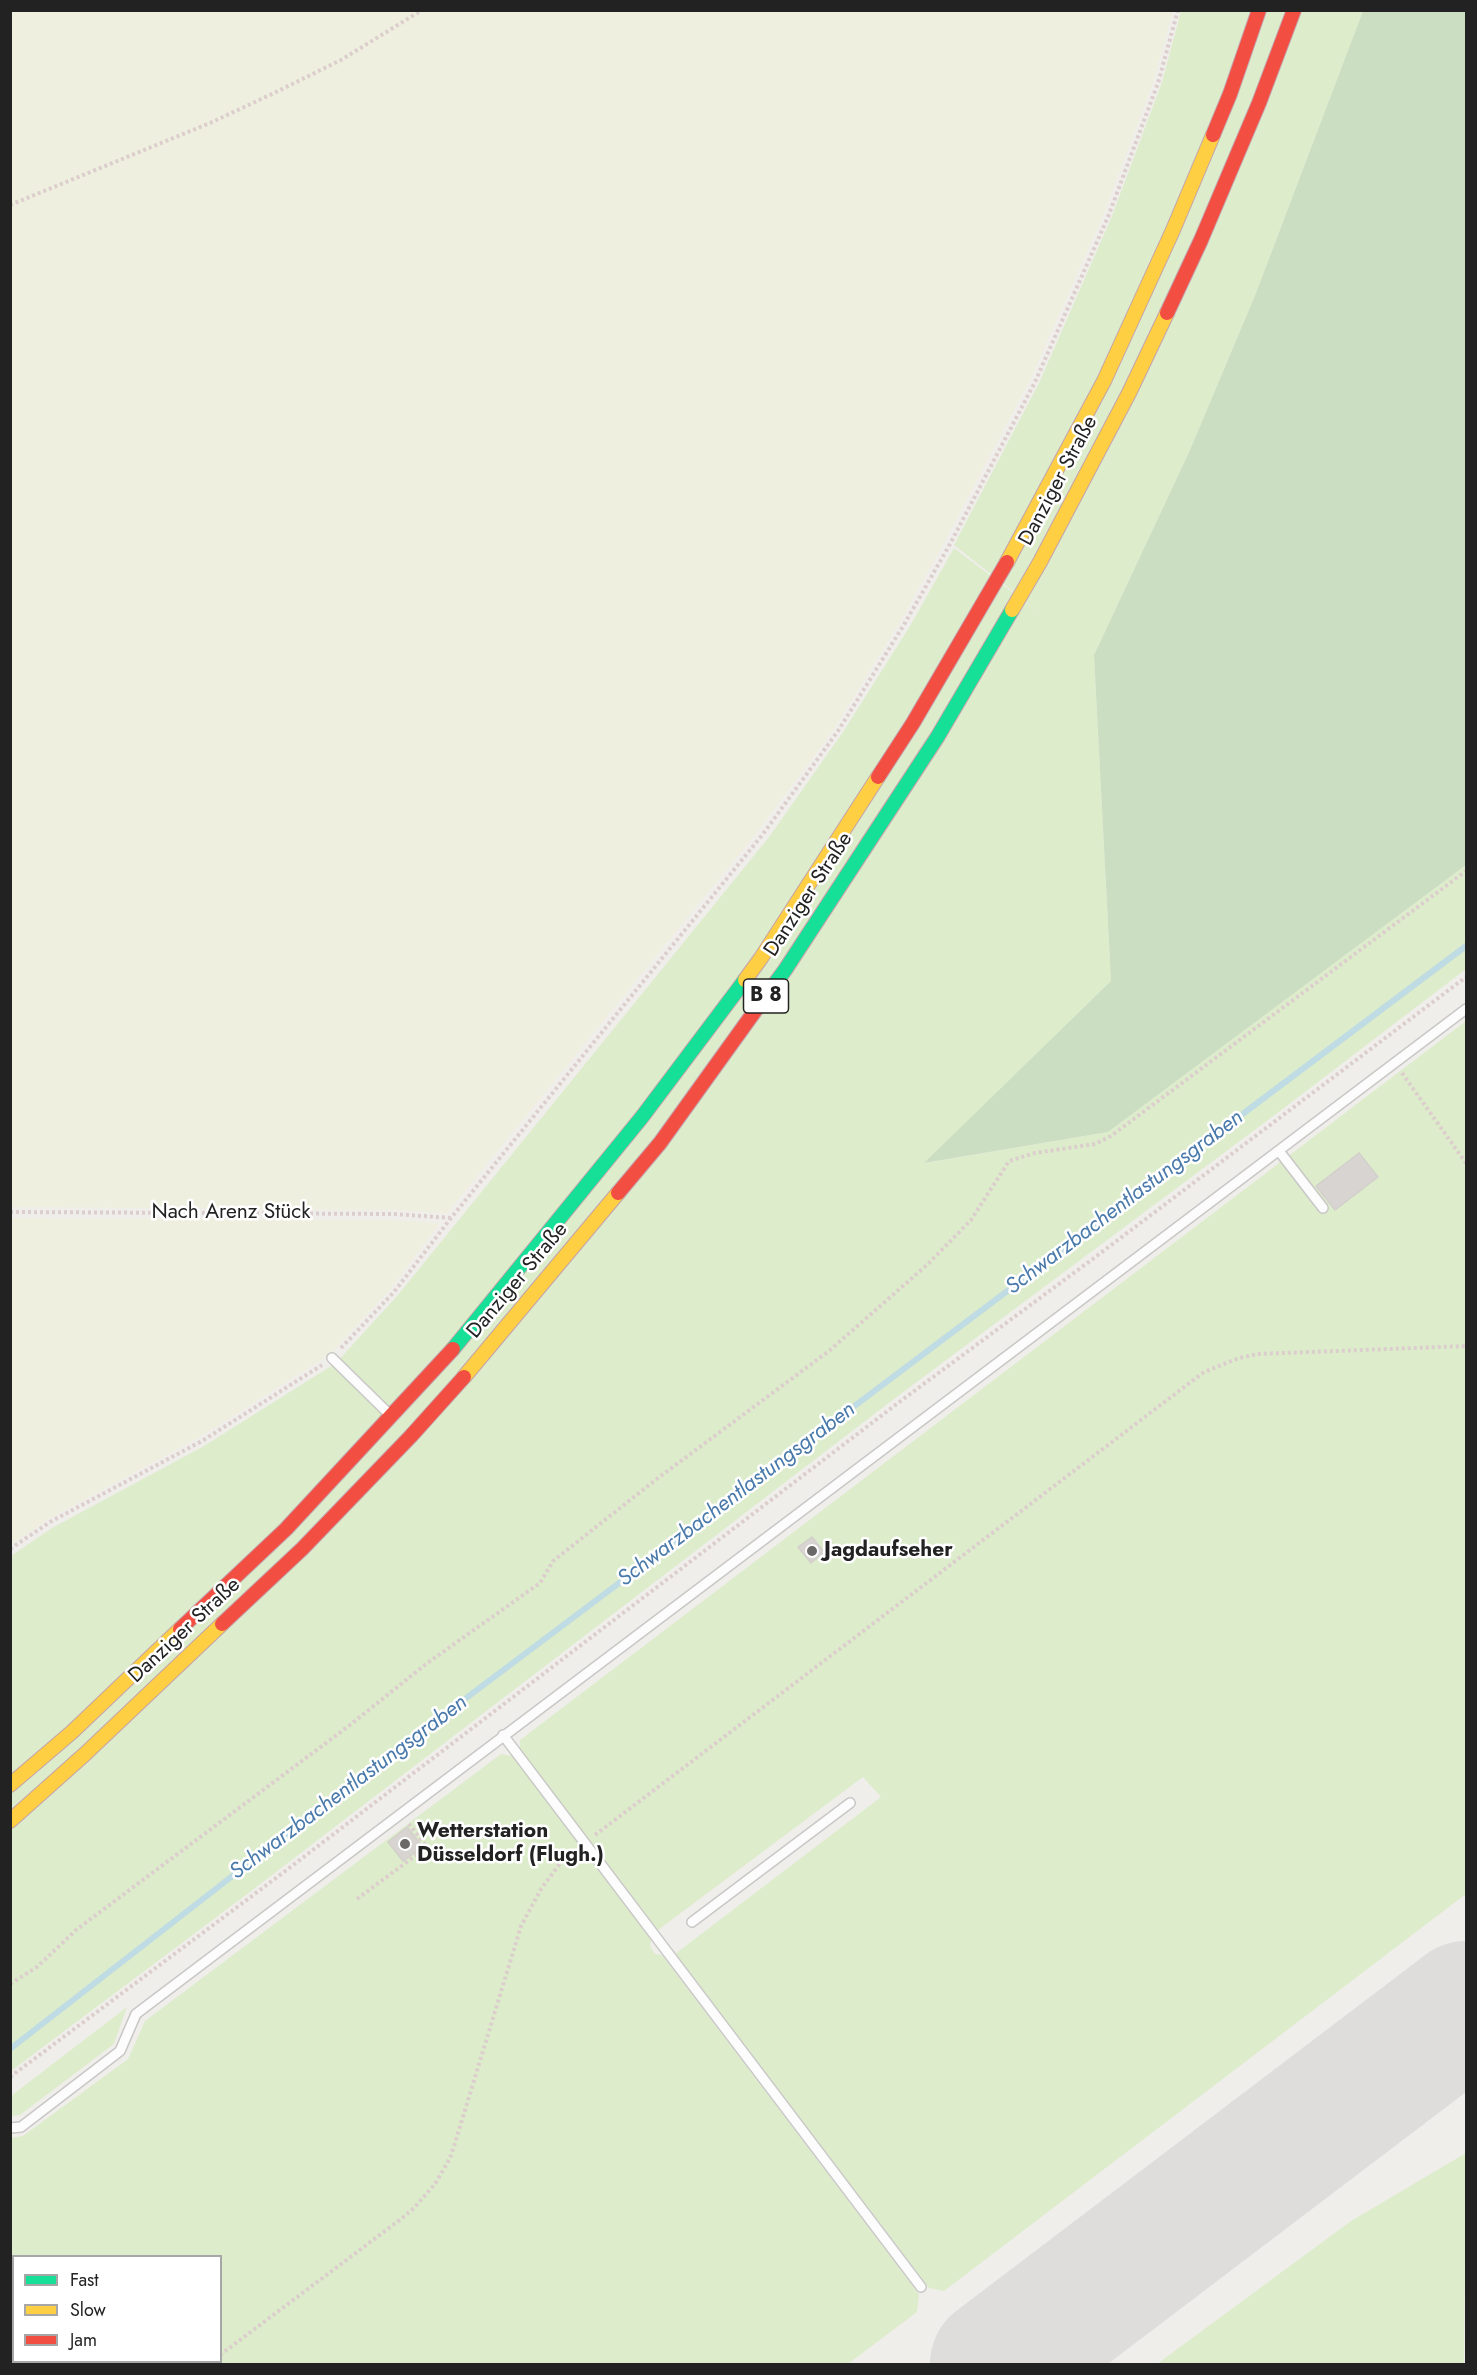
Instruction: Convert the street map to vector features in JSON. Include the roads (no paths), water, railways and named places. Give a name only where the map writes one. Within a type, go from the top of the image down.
[{"type":"highway","name":"Danziger Straße","points":[[10,1785],[72,1732],[286,1529],[469,1332],[649,1108],[761,958],[914,723],[1014,550],[1104,381],[1178,219],[1230,94],[1259,10]]},
{"type":"highway","name":"Danziger Straße","points":[[10,1821],[85,1754],[302,1549],[411,1436],[489,1349],[660,1143],[785,970],[938,736],[1040,562],[1118,414],[1201,240],[1259,103],[1294,10]]},
{"type":"lane","points":[[10,2128],[21,2127],[120,2051],[136,2014],[1467,1009]]},
{"type":"lane","points":[[1279,1151],[1323,1208]]},
{"type":"lane","points":[[332,1358],[392,1416]]},
{"type":"lane","points":[[503,1735],[583,1844],[921,2287]]},
{"type":"lane","points":[[692,1922],[850,1803]]},
{"type":"waterway","name":"Schwarzbachentlastungsgraben","points":[[10,2049],[316,1811],[1466,946]]},
{"type":"place","name":"Jagdaufseher","points":[[812,1551]]},
{"type":"place","name":"Wetterstation Düsseldorf (Flugh.)","points":[[405,1844]]}]
